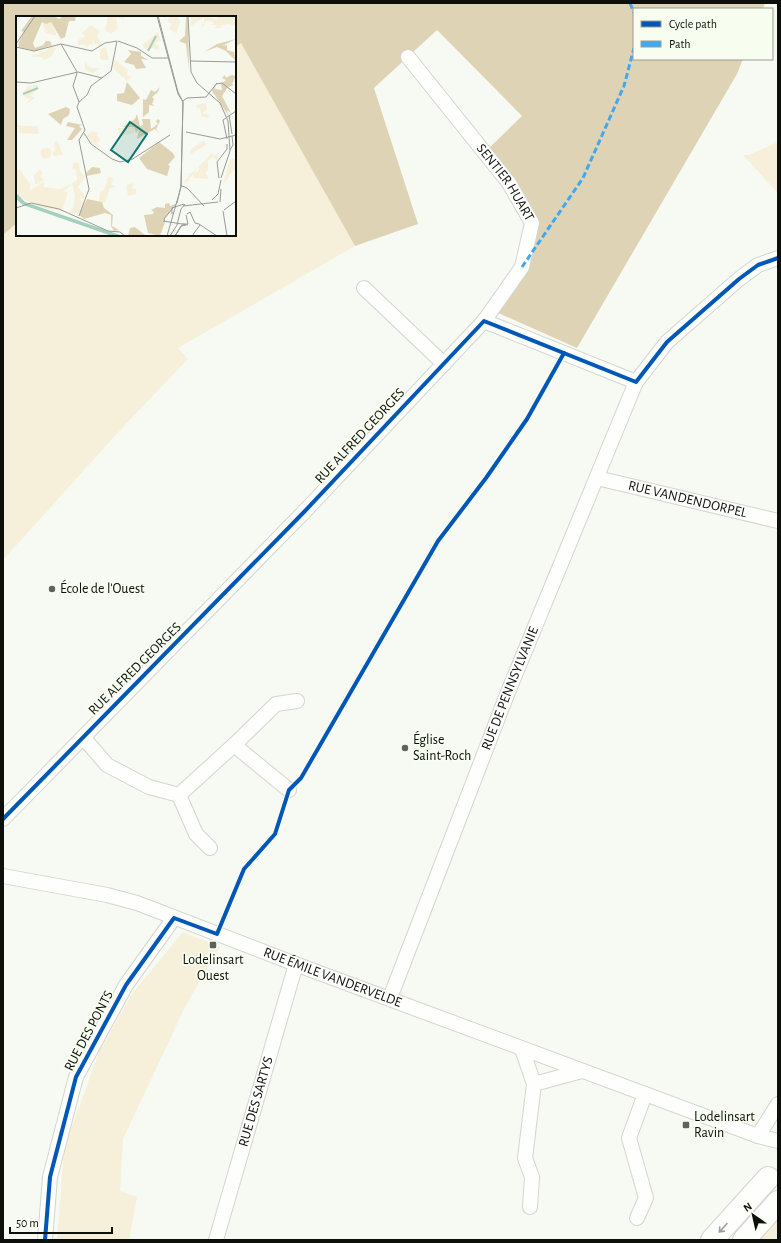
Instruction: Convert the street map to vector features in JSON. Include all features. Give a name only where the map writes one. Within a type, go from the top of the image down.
[{"type":"highway","points":[[712,1240],[768,1178]]},
{"type":"highway","points":[[744,1240],[778,1202]]},
{"type":"street","name":"SENTIER HUART","points":[[408,57],[509,183],[532,223],[522,267],[484,321]]},
{"type":"street","points":[[484,321],[636,382],[667,342],[739,279],[758,265],[778,258]]},
{"type":"street","points":[[364,288],[444,364]]},
{"type":"street","name":"RUE ALFRED GEORGES","points":[[3,819],[304,512],[484,321]]},
{"type":"street","name":"RUE DE PENNSYLVANIE","points":[[390,998],[508,692],[636,382]]},
{"type":"street","name":"RUE VANDENDORPEL","points":[[597,478],[778,521]]},
{"type":"street","points":[[179,796],[276,704],[297,701]]},
{"type":"street","points":[[83,737],[107,765],[149,787],[179,796],[196,834],[210,848]]},
{"type":"street","points":[[234,745],[289,790]]},
{"type":"street","name":"RUE ÉMILE VANDERVELDE","points":[[3,876],[114,897],[140,904],[582,1071],[758,1136],[778,1141]]},
{"type":"street","name":"RUE DES PONTS","points":[[45,1240],[50,1178],[76,1077],[126,985],[174,918]]},
{"type":"street","name":"RUE DES SARTYS","points":[[216,1240],[296,964]]},
{"type":"street","points":[[522,1048],[534,1084],[525,1158],[532,1178],[530,1207]]},
{"type":"street","points":[[534,1084],[582,1071]]},
{"type":"street","points":[[637,1218],[646,1198],[629,1138],[645,1094]]},
{"type":"street","points":[[758,1136],[778,1104]]},
{"type":"shaded area","points":[[3,3],[765,3],[763,8],[633,8],[633,60],[743,60],[737,74],[577,348],[496,312],[531,254],[532,223],[488,149],[522,116],[437,30],[374,88],[418,224],[355,246],[241,43],[236,46],[236,16],[16,16],[16,224],[3,235]]},
{"type":"shaded area","points":[[241,42],[355,246],[178,348],[188,359],[122,428],[3,560],[3,235],[16,224],[16,236],[236,236],[236,46]]},
{"type":"shaded area","points":[[778,142],[778,193],[743,155],[749,155]]},
{"type":"shaded area","points":[[183,932],[220,947],[187,1003],[123,1139],[120,1191],[137,1197],[129,1240],[57,1240],[64,1149],[99,1052],[132,994]]},
{"type":"shaded area","points":[[778,1218],[778,1240],[759,1240]]},
{"type":"marked path","points":[[630,3],[633,10]]},
{"type":"marked path","points":[[522,267],[583,178],[624,86],[633,52]]},
{"type":"cycle path","points":[[3,819],[304,512],[484,321],[636,382],[667,342],[739,279],[758,265],[778,258]]},
{"type":"cycle path","points":[[45,1240],[50,1177],[76,1077],[126,985],[174,918],[217,934],[244,869],[275,834],[289,790],[301,778],[438,541],[486,478],[527,419],[564,353]]},
{"type":"place","name":"École de l'Ouest","points":[[52,589]]},
{"type":"place","name":"Église Saint-Roch","points":[[405,748]]},
{"type":"place","name":"Lodelinsart Ouest","points":[[213,945]]},
{"type":"place","name":"Lodelinsart Ravin","points":[[686,1125]]}]
